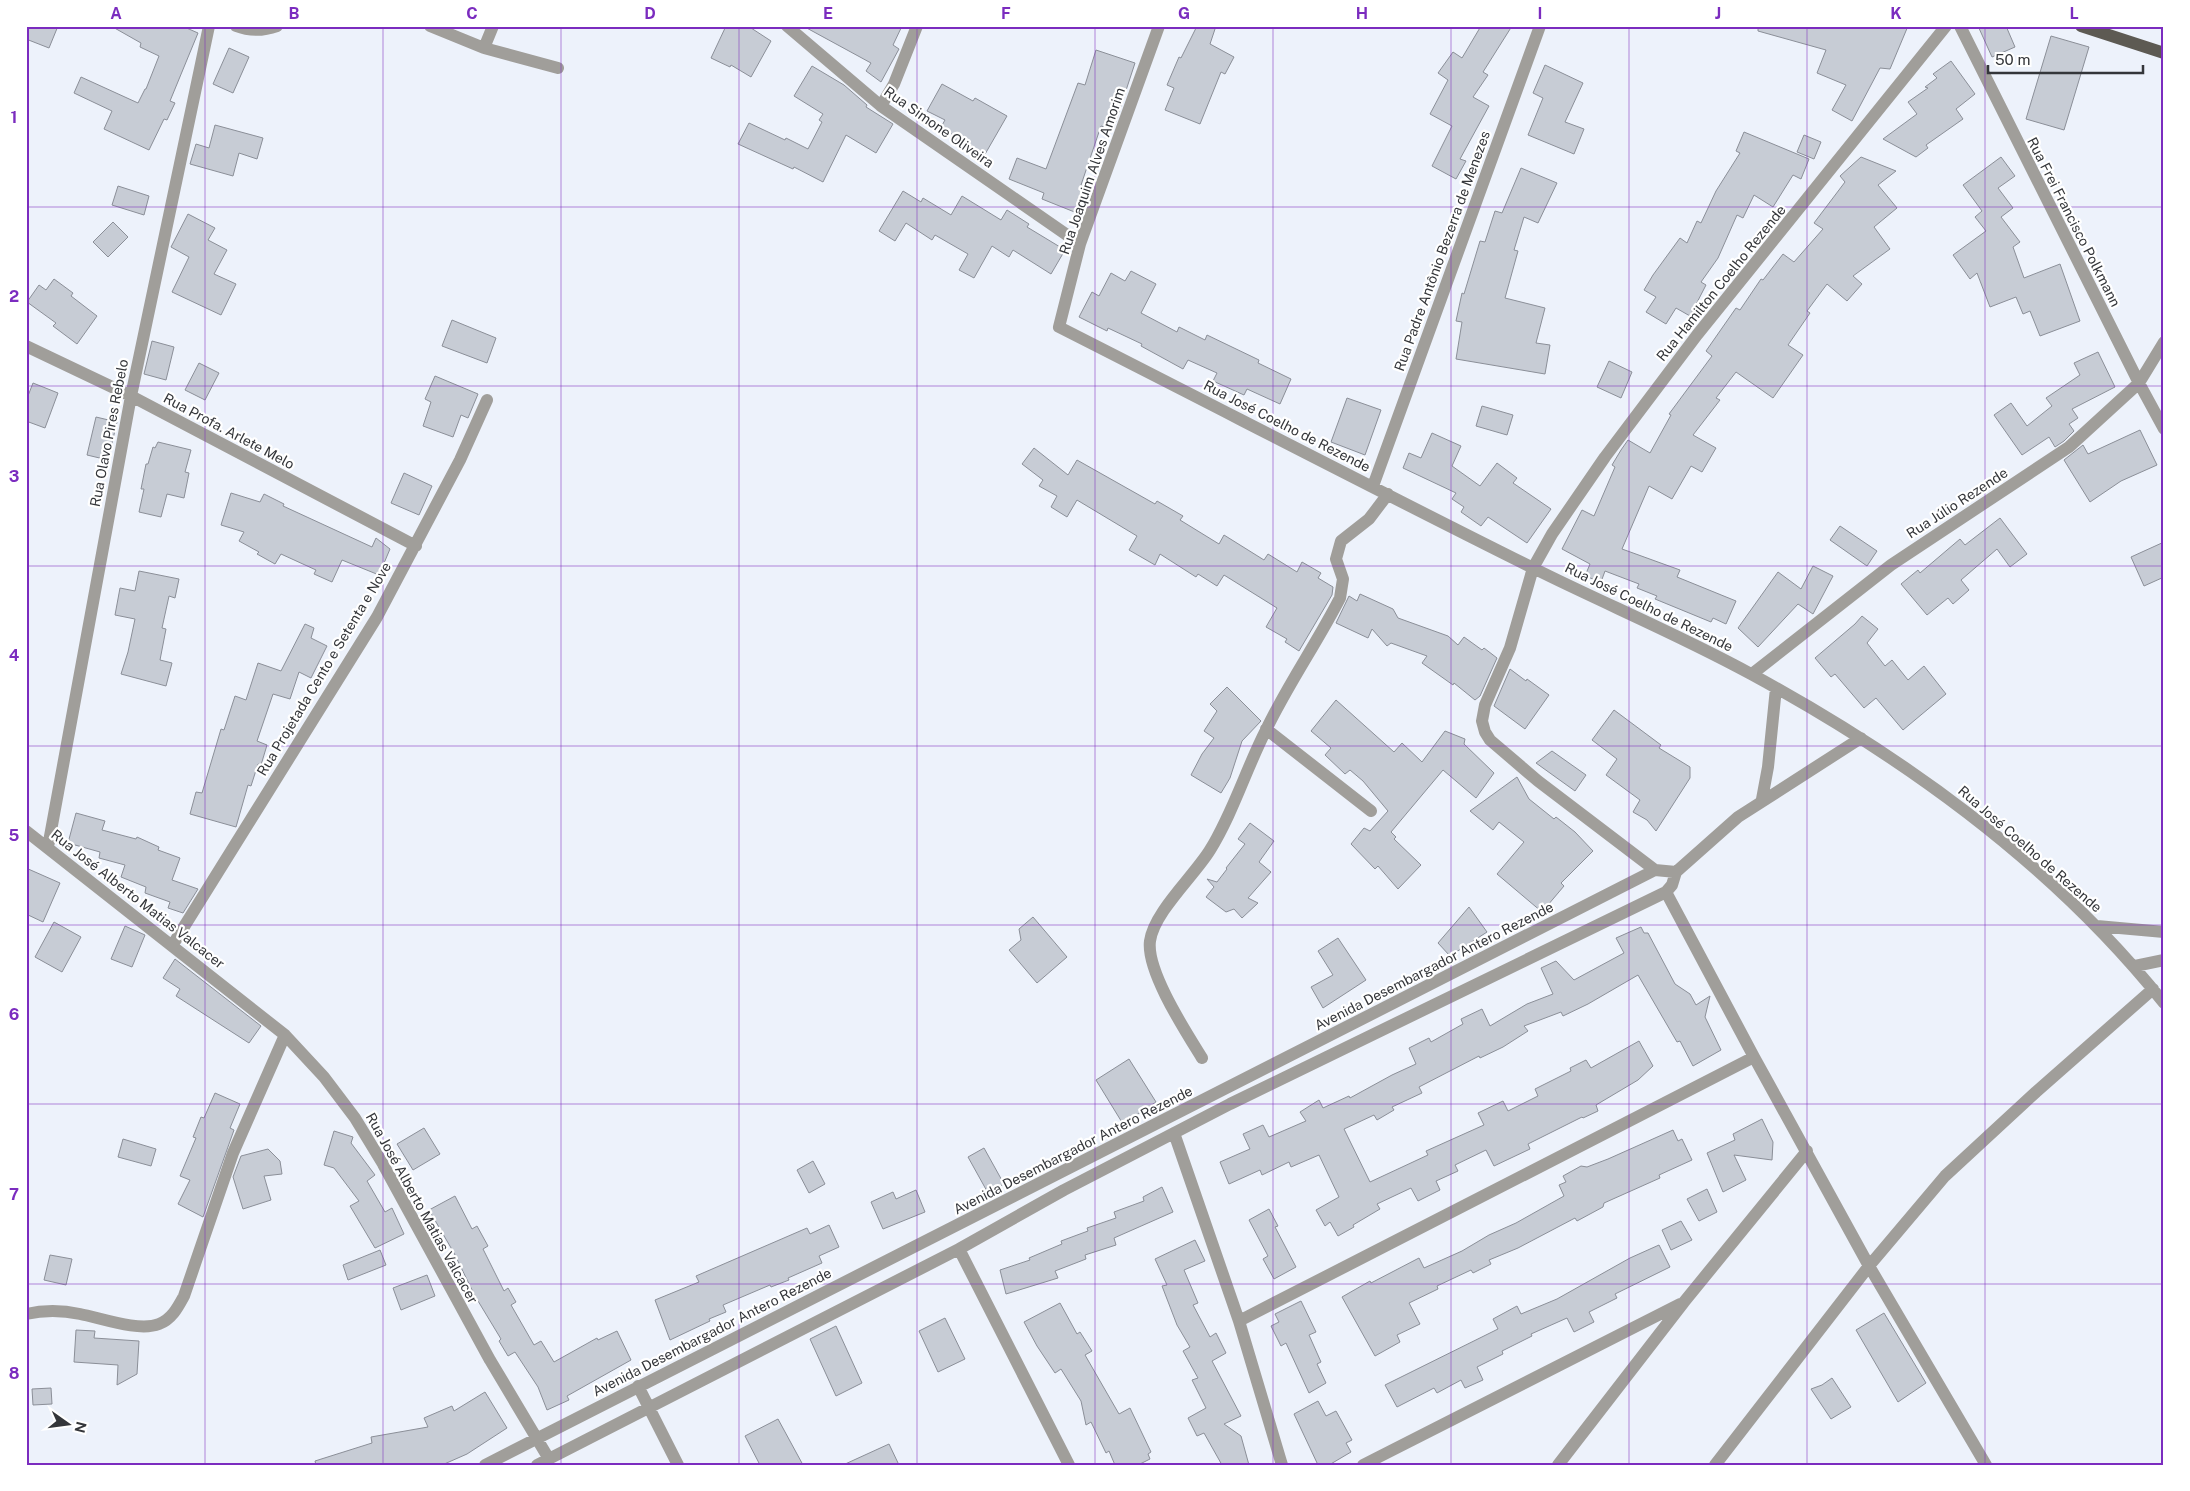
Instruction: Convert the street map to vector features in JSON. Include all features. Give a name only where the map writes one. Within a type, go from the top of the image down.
[{"type":"main road","points":[[2081,26],[2164,54]]},
{"type":"street","name":"Rua Olavo Pires Rebelo","points":[[48,847],[131,396],[209,26]]},
{"type":"street","points":[[236,26],[246,30],[269,29],[277,26]]},
{"type":"street","points":[[430,26],[484,48],[558,68]]},
{"type":"street","points":[[484,48],[493,26]]},
{"type":"street","name":"Rua Simone Oliveira","points":[[787,26],[881,106],[1080,244]]},
{"type":"street","points":[[881,106],[894,84],[916,26]]},
{"type":"street","name":"Rua Joaquim Alves Amorim","points":[[1059,327],[1080,244],[1159,26]]},
{"type":"street","name":"Rua Padre Antônio Bezerra de Menezes","points":[[1373,486],[1540,26]]},
{"type":"street","name":"Rua Hamilton Coelho Rezende","points":[[1655,870],[1538,781],[1490,740],[1485,732],[1482,721],[1485,705],[1510,648],[1533,568],[1574,500],[1662,380],[1946,26]]},
{"type":"street","name":"Rua Frei Francisco Polkmann","points":[[1960,26],[2139,384],[2164,429]]},
{"type":"street","name":"Rua José Coelho de Rezende","points":[[1059,327],[1533,568],[1752,674],[1861,738],[1963,808],[2097,926],[2135,966],[2164,1003]]},
{"type":"street","name":"Rua Júlio Rezende","points":[[1752,674],[1890,565],[2068,447],[2139,384],[2164,342]]},
{"type":"street","name":"Rua Profa. Arlete Melo","points":[[26,346],[131,396],[416,546]]},
{"type":"street","name":"Rua Projetada Cento e Setenta e Nove","points":[[172,946],[372,625],[416,546],[460,460],[487,400]]},
{"type":"street","points":[[1202,1058],[1162,986],[1150,956],[1150,942],[1154,927],[1161,914],[1191,878],[1221,831],[1266,729],[1340,598],[1343,578],[1336,559],[1341,541],[1369,519],[1388,494]]},
{"type":"street","points":[[1762,800],[1769,758],[1776,688]]},
{"type":"street","points":[[1266,729],[1371,811]]},
{"type":"street","points":[[537,1465],[959,1249],[1064,1190],[1230,1104],[1666,892],[1672,885],[1676,872],[1738,817],[1861,738]]},
{"type":"street","name":"Rua José Alberto Matias Valcacer","points":[[26,831],[285,1035],[324,1077],[356,1118],[490,1360],[549,1458]]},
{"type":"street","points":[[1655,870],[1676,872]]},
{"type":"street","name":"Avenida Desembargador Antero Rezende","points":[[485,1465],[1655,870]]},
{"type":"street","points":[[1666,892],[1869,1266],[1986,1465]]},
{"type":"street","points":[[2097,926],[2164,932]]},
{"type":"street","points":[[2135,966],[2164,960]]},
{"type":"street","points":[[1463,968],[1472,987]]},
{"type":"street","points":[[1715,1465],[1869,1266],[1945,1176],[2036,1092],[2153,989]]},
{"type":"street","points":[[26,1314],[57,1310],[143,1326],[158,1325],[176,1311],[193,1270],[233,1153],[285,1035]]},
{"type":"street","points":[[1239,1321],[1754,1057]]},
{"type":"street","points":[[1174,1133],[1239,1321],[1282,1465]]},
{"type":"street","points":[[1122,1141],[1129,1156]]},
{"type":"street","points":[[1558,1465],[1684,1302],[1807,1151]]},
{"type":"street","points":[[1056,1175],[1064,1190]]},
{"type":"street","points":[[959,1249],[1069,1465]]},
{"type":"street","points":[[826,1292],[836,1311]]},
{"type":"street","points":[[1363,1465],[1684,1302]]},
{"type":"street","points":[[638,1386],[678,1465]]},
{"type":"building","points":[[26,26],[58,26],[49,48],[26,39]]},
{"type":"building","points":[[111,26],[182,26],[198,33],[170,101],[175,103],[167,120],[164,119],[149,150],[104,129],[112,111],[74,93],[81,77],[138,103],[146,89],[159,56],[140,47],[141,43]]},
{"type":"building","points":[[726,26],[748,26],[771,41],[751,77],[731,65],[730,67],[711,58]]},
{"type":"building","points":[[803,26],[902,26],[893,45],[899,49],[881,82],[866,71],[871,63]]},
{"type":"building","points":[[1197,26],[1216,26],[1210,44],[1234,57],[1225,74],[1221,72],[1200,124],[1165,110],[1174,88],[1167,85],[1179,57],[1181,58]]},
{"type":"building","points":[[1481,26],[1512,26],[1483,72],[1488,75],[1473,97],[1489,106],[1460,159],[1466,161],[1456,179],[1432,166],[1452,126],[1430,114],[1448,80],[1438,73],[1453,52],[1462,58]]},
{"type":"building","points":[[1758,26],[1908,26],[1890,69],[1880,68],[1852,121],[1832,110],[1846,85],[1817,73],[1826,50],[1758,31]]},
{"type":"building","points":[[1978,26],[2006,26],[2015,47],[1992,57]]},
{"type":"building","points":[[2051,36],[2089,47],[2064,130],[2026,119]]},
{"type":"building","points":[[229,48],[249,57],[233,93],[213,84]]},
{"type":"building","points":[[1096,50],[1135,63],[1113,130],[1101,126],[1081,185],[1087,187],[1077,213],[1042,199],[1044,193],[1009,179],[1017,158],[1046,169],[1078,83],[1085,85]]},
{"type":"building","points":[[1951,61],[1975,94],[1956,109],[1963,119],[1926,145],[1928,148],[1916,157],[1883,139],[1917,114],[1908,102],[1928,88],[1925,87],[1937,78],[1933,74]]},
{"type":"building","points":[[1545,65],[1583,83],[1565,122],[1584,129],[1574,154],[1528,135],[1543,98],[1533,93]]},
{"type":"building","points":[[812,66],[844,85],[867,105],[866,107],[893,124],[876,153],[846,135],[823,182],[794,167],[793,169],[738,144],[749,123],[808,149],[822,122],[819,120],[823,114],[794,96]]},
{"type":"building","points":[[942,84],[973,101],[975,98],[1007,116],[984,156],[952,138],[953,135],[941,127],[945,120],[927,111]]},
{"type":"building","points":[[215,125],[263,138],[257,159],[239,153],[233,176],[190,164],[196,144],[209,148]]},
{"type":"building","points":[[1744,132],[1809,159],[1801,179],[1793,175],[1773,207],[1754,195],[1743,218],[1737,215],[1718,258],[1701,282],[1706,285],[1690,316],[1676,308],[1666,324],[1646,312],[1656,297],[1644,290],[1680,238],[1687,243],[1697,221],[1701,223],[1716,191],[1740,153],[1736,151]]},
{"type":"building","points":[[1804,135],[1821,142],[1814,159],[1797,152]]},
{"type":"building","points":[[1861,157],[1896,171],[1878,185],[1897,208],[1874,227],[1890,249],[1853,276],[1862,284],[1847,301],[1827,284],[1807,311],[1810,313],[1788,345],[1803,355],[1773,398],[1736,372],[1716,398],[1720,400],[1693,435],[1716,448],[1702,472],[1691,466],[1672,499],[1649,486],[1622,549],[1680,570],[1677,577],[1736,601],[1726,624],[1713,618],[1711,622],[1655,599],[1657,596],[1637,588],[1639,584],[1605,571],[1601,582],[1585,576],[1590,564],[1562,549],[1582,510],[1594,516],[1615,467],[1612,465],[1621,450],[1628,440],[1650,453],[1671,415],[1669,414],[1712,356],[1706,351],[1736,308],[1740,310],[1761,279],[1763,280],[1783,254],[1794,262],[1823,229],[1814,223],[1845,182],[1840,176]]},
{"type":"building","points":[[2001,157],[2015,176],[1998,188],[2013,208],[2001,217],[2020,242],[2013,247],[2024,278],[2060,264],[2080,321],[2040,336],[2030,311],[2023,314],[2016,297],[1990,307],[1977,273],[1970,279],[1953,255],[1986,231],[1975,217],[1982,211],[1963,185]]},
{"type":"building","points":[[1521,168],[1557,183],[1538,223],[1524,217],[1514,250],[1518,251],[1505,298],[1545,308],[1536,343],[1550,345],[1545,374],[1456,359],[1462,322],[1456,321],[1462,293],[1464,294],[1480,241],[1485,242],[1495,211],[1502,213]]},
{"type":"building","points":[[118,186],[149,196],[144,215],[112,205]]},
{"type":"building","points":[[903,191],[921,202],[923,198],[951,215],[962,196],[1001,220],[1007,210],[1029,224],[1027,227],[1065,250],[1051,274],[1013,250],[1009,257],[992,246],[974,278],[959,270],[968,254],[935,235],[932,240],[906,223],[895,241],[879,231]]},
{"type":"building","points":[[188,214],[215,228],[208,240],[227,250],[214,274],[236,284],[221,315],[172,292],[189,257],[171,247]]},
{"type":"building","points":[[113,222],[128,237],[108,257],[93,242]]},
{"type":"building","points":[[1131,271],[1156,284],[1141,313],[1177,332],[1179,327],[1205,340],[1207,335],[1259,360],[1258,363],[1291,379],[1280,404],[1247,389],[1244,395],[1213,381],[1217,373],[1188,360],[1183,369],[1141,346],[1142,344],[1108,328],[1107,331],[1079,317],[1092,292],[1099,296],[1111,273],[1125,281]]},
{"type":"building","points":[[54,279],[73,293],[71,296],[97,316],[77,344],[53,326],[56,323],[27,302],[39,285],[46,290]]},
{"type":"building","points":[[452,320],[496,338],[487,363],[442,346]]},
{"type":"building","points":[[152,341],[174,347],[166,380],[144,374]]},
{"type":"building","points":[[2098,352],[2115,387],[2072,409],[2078,418],[2069,424],[2074,431],[2064,441],[2055,447],[2049,437],[2022,455],[1994,415],[2011,403],[2027,426],[2052,406],[2046,398],[2080,375],[2074,363]]},
{"type":"building","points":[[1609,361],[1632,372],[1621,398],[1597,387]]},
{"type":"building","points":[[199,363],[219,373],[205,400],[185,390]]},
{"type":"building","points":[[435,376],[478,394],[468,418],[461,415],[453,437],[423,426],[431,402],[425,399]]},
{"type":"building","points":[[33,383],[58,393],[45,428],[26,421],[26,401]]},
{"type":"building","points":[[1347,398],[1381,410],[1365,455],[1331,442]]},
{"type":"building","points":[[1482,406],[1513,415],[1507,435],[1476,426]]},
{"type":"building","points":[[96,417],[117,422],[108,460],[87,455]]},
{"type":"building","points":[[2140,430],[2157,465],[2121,481],[2090,502],[2064,460],[2083,445],[2088,454]]},
{"type":"building","points":[[1432,433],[1461,446],[1452,466],[1480,486],[1497,463],[1517,478],[1513,483],[1551,509],[1527,543],[1488,517],[1481,526],[1461,512],[1464,507],[1452,499],[1456,493],[1403,468],[1409,453],[1421,458]]},
{"type":"building","points":[[158,442],[191,450],[185,472],[189,473],[184,498],[167,494],[161,517],[139,512],[144,489],[141,489],[146,464],[148,464],[153,447],[155,448]]},
{"type":"building","points":[[1034,448],[1068,475],[1077,460],[1155,504],[1157,501],[1183,516],[1180,520],[1219,544],[1224,535],[1264,560],[1268,554],[1297,572],[1302,562],[1321,573],[1318,578],[1333,587],[1332,595],[1299,651],[1285,642],[1287,639],[1266,627],[1277,608],[1224,575],[1217,586],[1198,574],[1196,577],[1160,554],[1155,565],[1129,550],[1137,536],[1077,500],[1067,517],[1051,507],[1057,496],[1039,486],[1043,480],[1022,464]]},
{"type":"building","points":[[404,473],[432,486],[419,515],[391,503]]},
{"type":"building","points":[[231,493],[260,502],[264,494],[284,504],[283,506],[372,547],[376,538],[390,549],[379,575],[342,560],[332,582],[314,574],[316,570],[281,554],[275,564],[239,541],[244,532],[221,525]]},
{"type":"building","points":[[2000,518],[2027,554],[2010,567],[1997,549],[1961,580],[1969,590],[1953,604],[1948,598],[1927,615],[1901,584],[1918,570],[1920,573],[1960,539],[1965,545]]},
{"type":"building","points":[[1840,526],[1877,551],[1867,566],[1830,540]]},
{"type":"building","points":[[2164,542],[2164,577],[2144,586],[2131,557]]},
{"type":"building","points":[[1813,566],[1833,576],[1813,614],[1798,604],[1758,647],[1738,628],[1778,572],[1801,589]]},
{"type":"building","points":[[139,571],[179,579],[175,598],[169,596],[162,628],[166,629],[160,660],[172,663],[166,686],[121,674],[135,619],[115,615],[120,588],[135,591]]},
{"type":"building","points":[[1360,594],[1393,609],[1398,618],[1448,636],[1458,645],[1464,637],[1497,658],[1480,696],[1475,700],[1454,683],[1453,685],[1422,663],[1427,656],[1391,643],[1387,646],[1372,629],[1368,638],[1336,623],[1349,596],[1357,601]]},
{"type":"building","points":[[1862,616],[1878,629],[1867,643],[1885,666],[1892,660],[1908,680],[1924,666],[1946,694],[1903,730],[1876,698],[1864,708],[1835,674],[1831,677],[1815,658]]},
{"type":"building","points":[[305,624],[314,628],[311,638],[327,646],[311,678],[299,672],[290,699],[273,694],[257,741],[267,745],[261,765],[258,764],[251,786],[248,785],[236,827],[190,814],[196,792],[202,793],[221,729],[224,730],[235,696],[246,700],[258,663],[281,671]]},
{"type":"building","points":[[1510,669],[1549,695],[1525,729],[1494,706]]},
{"type":"building","points":[[1227,687],[1261,721],[1242,741],[1230,778],[1221,793],[1191,775],[1202,754],[1214,738],[1204,731],[1217,711],[1210,704]]},
{"type":"building","points":[[1336,700],[1394,752],[1402,743],[1422,762],[1445,731],[1465,739],[1464,744],[1494,773],[1476,798],[1443,770],[1391,832],[1396,837],[1394,839],[1421,865],[1398,889],[1378,866],[1375,869],[1351,844],[1364,828],[1370,831],[1388,811],[1363,781],[1350,770],[1345,774],[1325,755],[1331,748],[1311,731]]},
{"type":"building","points":[[1614,710],[1661,745],[1659,748],[1690,767],[1690,778],[1656,831],[1647,820],[1633,812],[1640,800],[1606,775],[1617,759],[1592,740]]},
{"type":"building","points":[[1552,751],[1586,775],[1575,791],[1536,763]]},
{"type":"building","points":[[1517,777],[1529,799],[1554,819],[1556,817],[1575,832],[1593,851],[1561,883],[1564,886],[1542,912],[1497,874],[1524,842],[1499,822],[1493,830],[1470,811]]},
{"type":"building","points":[[76,813],[105,821],[102,830],[136,839],[137,837],[159,847],[158,850],[180,858],[172,880],[198,889],[183,913],[168,908],[170,902],[145,893],[146,887],[121,877],[125,865],[99,858],[100,852],[68,843]]},
{"type":"building","points":[[1250,823],[1274,841],[1259,862],[1271,872],[1248,898],[1258,903],[1242,918],[1234,909],[1226,912],[1206,897],[1214,887],[1207,879],[1217,882],[1227,869],[1245,844],[1238,839]]},
{"type":"building","points":[[26,868],[60,883],[43,922],[26,914]]},
{"type":"building","points":[[1469,907],[1487,932],[1450,956],[1438,943]]},
{"type":"building","points":[[1033,917],[1067,957],[1037,983],[1009,950],[1021,940],[1019,929]]},
{"type":"building","points":[[54,922],[81,937],[62,972],[35,957]]},
{"type":"building","points":[[125,926],[145,935],[132,967],[111,959]]},
{"type":"building","points":[[1641,927],[1644,933],[1648,933],[1675,984],[1690,994],[1696,1005],[1710,996],[1705,1017],[1721,1050],[1693,1066],[1680,1041],[1677,1042],[1638,975],[1563,1016],[1561,1012],[1524,1026],[1528,1031],[1503,1047],[1480,1058],[1479,1056],[1419,1087],[1422,1093],[1392,1107],[1394,1110],[1377,1120],[1374,1115],[1344,1129],[1370,1182],[1428,1155],[1426,1151],[1484,1125],[1478,1113],[1503,1101],[1508,1111],[1538,1096],[1535,1089],[1571,1071],[1570,1068],[1586,1060],[1591,1068],[1639,1041],[1653,1066],[1638,1080],[1596,1105],[1598,1111],[1528,1144],[1530,1149],[1494,1166],[1486,1150],[1455,1165],[1458,1171],[1436,1181],[1440,1190],[1418,1201],[1411,1188],[1377,1204],[1380,1209],[1338,1236],[1330,1222],[1325,1226],[1316,1210],[1339,1197],[1319,1155],[1291,1167],[1289,1162],[1262,1175],[1260,1170],[1229,1184],[1220,1162],[1250,1149],[1243,1134],[1263,1125],[1269,1137],[1306,1121],[1300,1112],[1319,1100],[1323,1108],[1349,1096],[1350,1098],[1416,1064],[1409,1048],[1429,1038],[1431,1042],[1463,1024],[1461,1019],[1482,1009],[1490,1026],[1527,1004],[1553,994],[1541,968],[1556,961],[1574,980],[1624,953],[1616,938]]},
{"type":"building","points":[[1338,938],[1366,980],[1323,1008],[1311,987],[1333,975],[1318,951]]},
{"type":"building","points":[[175,959],[261,1026],[249,1043],[176,996],[180,989],[163,978]]},
{"type":"building","points":[[1129,1059],[1156,1102],[1123,1124],[1096,1080]]},
{"type":"building","points":[[215,1093],[240,1104],[230,1128],[234,1130],[203,1217],[178,1204],[190,1180],[180,1176],[196,1138],[193,1137],[201,1117],[204,1118]]},
{"type":"building","points":[[1762,1119],[1773,1142],[1772,1160],[1734,1155],[1746,1180],[1723,1192],[1707,1153],[1735,1140],[1733,1134]]},
{"type":"building","points":[[424,1128],[440,1154],[413,1170],[397,1144]]},
{"type":"building","points":[[1673,1130],[1678,1141],[1682,1139],[1692,1160],[1659,1175],[1660,1178],[1604,1203],[1603,1207],[1577,1221],[1575,1218],[1518,1248],[1489,1260],[1491,1264],[1473,1273],[1471,1270],[1437,1286],[1438,1289],[1409,1303],[1420,1324],[1397,1335],[1400,1342],[1375,1356],[1342,1297],[1370,1281],[1371,1283],[1419,1258],[1424,1268],[1462,1251],[1564,1196],[1559,1185],[1566,1182],[1563,1176],[1581,1166],[1587,1167],[1608,1159]]},
{"type":"building","points":[[334,1131],[353,1137],[351,1143],[375,1175],[367,1181],[385,1212],[392,1208],[404,1234],[375,1248],[350,1206],[359,1201],[334,1168],[324,1165]]},
{"type":"building","points":[[123,1139],[156,1149],[151,1166],[118,1157]]},
{"type":"building","points":[[984,1148],[1004,1184],[988,1193],[968,1157]]},
{"type":"building","points":[[268,1149],[280,1161],[282,1174],[264,1176],[271,1200],[243,1209],[233,1177],[241,1156]]},
{"type":"building","points":[[813,1161],[825,1184],[809,1193],[797,1170]]},
{"type":"building","points":[[1162,1187],[1173,1212],[1114,1238],[1116,1245],[1085,1255],[1086,1259],[1055,1271],[1058,1278],[1006,1294],[1000,1270],[1030,1260],[1029,1258],[1062,1244],[1061,1241],[1088,1231],[1087,1228],[1116,1218],[1114,1212],[1144,1201],[1143,1197]]},
{"type":"building","points":[[1707,1189],[1717,1212],[1699,1221],[1687,1199]]},
{"type":"building","points":[[916,1190],[925,1212],[883,1229],[871,1202],[893,1192],[896,1199]]},
{"type":"building","points":[[455,1196],[472,1229],[477,1226],[488,1246],[483,1249],[504,1291],[508,1288],[516,1302],[511,1305],[534,1345],[541,1341],[554,1362],[597,1338],[598,1340],[617,1331],[631,1360],[567,1396],[569,1400],[547,1410],[538,1387],[515,1352],[508,1356],[499,1341],[501,1339],[475,1296],[454,1253],[429,1210]]},
{"type":"building","points":[[1269,1209],[1278,1226],[1275,1227],[1296,1267],[1274,1279],[1263,1259],[1268,1256],[1249,1220]]},
{"type":"building","points":[[1681,1221],[1692,1240],[1671,1250],[1662,1230]]},
{"type":"building","points":[[829,1225],[839,1247],[819,1256],[822,1263],[788,1278],[789,1280],[771,1287],[770,1285],[723,1305],[726,1312],[670,1340],[655,1300],[699,1282],[696,1276],[807,1228],[810,1234]]},
{"type":"building","points":[[1195,1240],[1205,1261],[1184,1270],[1198,1303],[1193,1305],[1210,1337],[1216,1333],[1226,1353],[1212,1361],[1241,1416],[1224,1424],[1241,1436],[1249,1465],[1222,1465],[1204,1433],[1197,1436],[1188,1418],[1206,1408],[1192,1380],[1198,1378],[1183,1351],[1190,1347],[1177,1325],[1162,1286],[1167,1285],[1155,1259]]},
{"type":"building","points":[[1659,1245],[1670,1267],[1615,1294],[1617,1298],[1589,1312],[1594,1322],[1574,1332],[1567,1318],[1531,1334],[1532,1336],[1502,1351],[1503,1354],[1477,1367],[1483,1380],[1465,1388],[1461,1380],[1437,1393],[1434,1388],[1397,1407],[1385,1385],[1498,1329],[1493,1319],[1517,1306],[1521,1314],[1557,1299],[1630,1258]]},
{"type":"building","points":[[380,1250],[386,1265],[348,1280],[343,1265]]},
{"type":"building","points":[[50,1255],[72,1259],[66,1285],[44,1280]]},
{"type":"building","points":[[427,1275],[435,1296],[401,1310],[393,1288]]},
{"type":"building","points":[[1301,1301],[1316,1332],[1309,1335],[1321,1362],[1317,1364],[1326,1383],[1309,1393],[1286,1343],[1281,1346],[1271,1326],[1279,1322],[1275,1314]]},
{"type":"building","points":[[1060,1303],[1077,1334],[1080,1332],[1092,1351],[1085,1355],[1119,1414],[1130,1408],[1151,1452],[1148,1454],[1150,1459],[1138,1465],[1115,1465],[1109,1451],[1106,1453],[1091,1422],[1086,1425],[1081,1401],[1061,1369],[1055,1373],[1037,1346],[1024,1322]]},
{"type":"building","points":[[1884,1313],[1926,1383],[1898,1402],[1856,1330]]},
{"type":"building","points":[[945,1318],[965,1359],[938,1372],[919,1331]]},
{"type":"building","points":[[836,1326],[862,1383],[836,1396],[810,1339]]},
{"type":"building","points":[[76,1330],[95,1331],[94,1338],[139,1341],[137,1374],[117,1385],[118,1365],[74,1362]]},
{"type":"building","points":[[1832,1378],[1851,1407],[1831,1419],[1811,1389],[1822,1385]]},
{"type":"building","points":[[51,1388],[52,1404],[33,1405],[32,1389]]},
{"type":"building","points":[[485,1392],[507,1428],[467,1454],[442,1465],[316,1465],[315,1461],[372,1443],[371,1437],[428,1427],[424,1418],[452,1406],[454,1411]]},
{"type":"building","points":[[1318,1401],[1326,1416],[1336,1411],[1352,1440],[1346,1443],[1351,1452],[1329,1465],[1318,1465],[1294,1414]]},
{"type":"building","points":[[778,1419],[803,1465],[760,1465],[745,1436]]},
{"type":"building","points":[[889,1444],[899,1465],[843,1465]]}]
